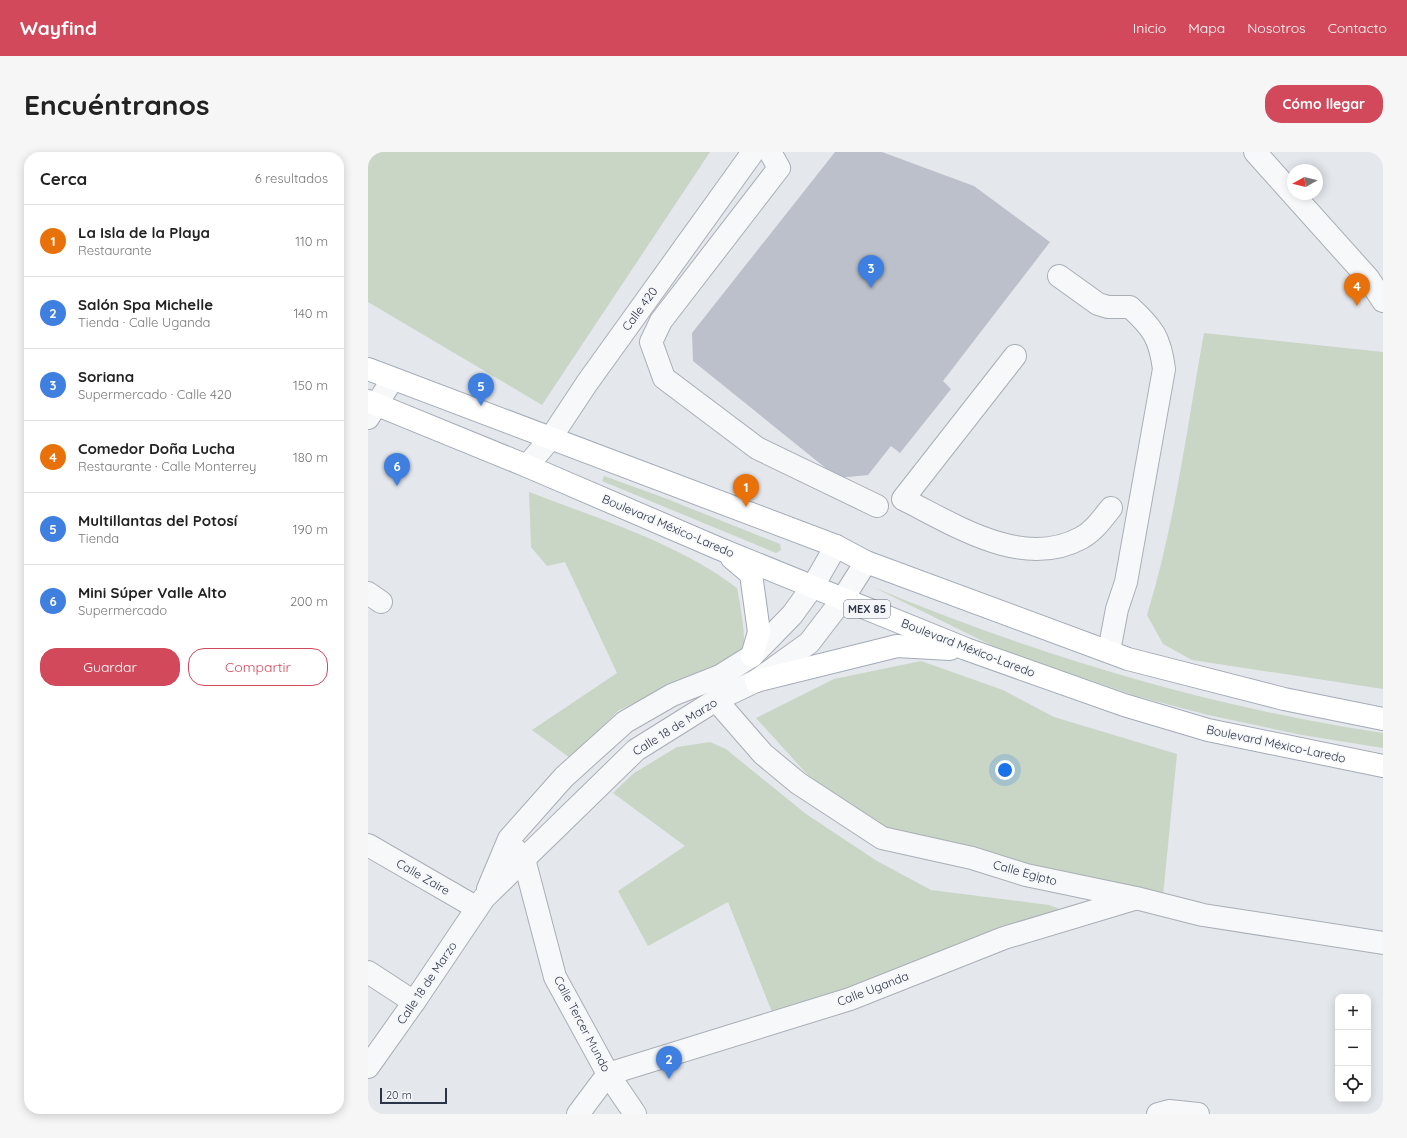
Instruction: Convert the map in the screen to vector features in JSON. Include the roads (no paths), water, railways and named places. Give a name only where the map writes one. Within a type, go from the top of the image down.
[{"type":"main road","points":[[368,369],[392,380],[836,546],[866,562],[1128,659],[1284,699],[1383,719]]},
{"type":"main road","name":"Boulevard México-Laredo","points":[[371,408],[527,466],[720,549],[813,586],[842,600],[966,649],[1124,705],[1208,730],[1383,766]]},
{"type":"main road","points":[[720,549],[751,574],[759,632],[752,656]]},
{"type":"main road","points":[[756,681],[897,646],[966,649]]},
{"type":"street","name":"Calle 420","points":[[527,466],[550,439],[587,383],[753,152]]},
{"type":"street","points":[[770,152],[778,168],[661,321],[651,342],[664,378],[757,448],[877,506]]},
{"type":"street","points":[[1255,152],[1368,278],[1383,301]]},
{"type":"street","points":[[1058,276],[1098,304],[1108,307],[1130,307],[1148,323],[1162,348],[1164,369],[1126,582],[1117,610],[1109,651]]},
{"type":"street","points":[[1015,356],[903,500],[964,530],[994,542],[1031,550],[1062,545],[1082,538],[1096,527],[1111,508]]},
{"type":"street","points":[[371,408],[392,380]]},
{"type":"street","name":"Calle 18 de Marzo","points":[[481,903],[509,839],[564,777],[625,722],[672,695],[720,676],[752,656],[792,615],[813,586],[836,546]]},
{"type":"street","name":"Calle 18 de Marzo","points":[[368,1067],[481,903],[524,859],[636,750],[716,700],[756,681],[809,643],[842,600],[866,562]]},
{"type":"street","name":"Calle Egipto","points":[[716,700],[763,754],[798,783],[882,838],[972,858],[1026,875],[1136,898],[1203,915],[1383,943]]},
{"type":"street","name":"Calle Tercer Mundo","points":[[509,839],[524,859],[555,977],[608,1074],[635,1114]]},
{"type":"street","name":"Calle Zaire","points":[[368,845],[481,903]]},
{"type":"street","name":"Calle Uganda","points":[[608,1074],[850,999],[1004,938],[1136,898]]},
{"type":"street","points":[[368,972],[414,1002]]},
{"type":"street","points":[[578,1114],[608,1074]]},
{"type":"street","points":[[1158,1114],[1169,1111],[1198,1114]]},
{"type":"place","name":"Soriana","points":[[871,288]]},
{"type":"place","name":"Comedor Doña Lucha","points":[[1357,306]]},
{"type":"place","name":"Multillantas del Potosí","points":[[481,406]]},
{"type":"place","name":"Mini Súper Valle Alto","points":[[397,486]]},
{"type":"place","name":"La Isla de la Playa","points":[[746,507]]},
{"type":"place","name":"Salón Spa Michelle","points":[[669,1079]]}]
